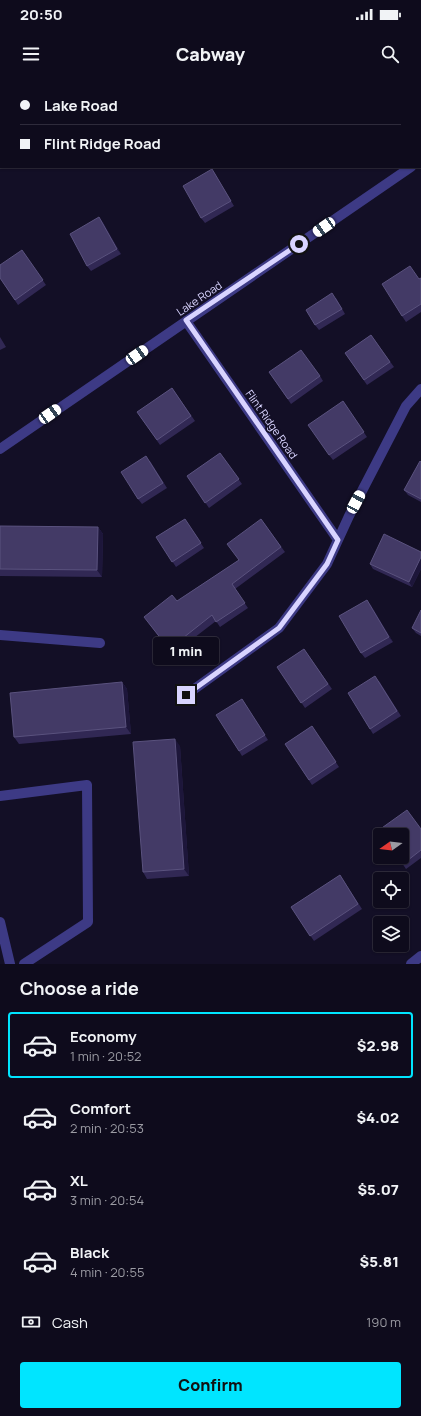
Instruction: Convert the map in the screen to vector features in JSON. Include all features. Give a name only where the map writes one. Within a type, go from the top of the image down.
[{"type":"street","name":"Lake Road","points":[[0,449],[410,168]]},
{"type":"street","name":"Flint Ridge Road","points":[[186,320],[338,540]]},
{"type":"street","points":[[186,695],[279,628],[327,564],[406,406],[421,389]]},
{"type":"street","points":[[0,635],[100,643]]},
{"type":"street","points":[[0,796],[87,785],[88,922],[24,964]]},
{"type":"street","points":[[0,922],[10,964]]},
{"type":"street","points":[[411,964],[421,956]]},
{"type":"building","points":[[212,169],[231,201],[201,218],[183,186]]},
{"type":"building","points":[[99,217],[117,249],[87,266],[70,234]]},
{"type":"building","points":[[22,250],[43,280],[15,300],[0,278],[0,265]]},
{"type":"building","points":[[410,266],[419,279],[421,278],[421,304],[402,316],[382,284]]},
{"type":"building","points":[[332,293],[342,309],[315,325],[306,310]]},
{"type":"building","points":[[371,335],[390,362],[364,380],[345,353]]},
{"type":"building","points":[[301,350],[320,376],[288,399],[269,372]]},
{"type":"building","points":[[172,388],[191,416],[157,440],[137,412]]},
{"type":"building","points":[[343,401],[364,432],[329,455],[308,425]]},
{"type":"building","points":[[220,453],[239,479],[205,503],[187,476]]},
{"type":"building","points":[[146,456],[163,483],[138,499],[121,472]]},
{"type":"building","points":[[420,461],[421,462],[421,499],[404,490]]},
{"type":"building","points":[[185,519],[201,543],[172,562],[156,537]]},
{"type":"building","points":[[261,519],[281,547],[232,584],[245,603],[216,622],[212,615],[169,649],[144,617],[172,595],[177,601],[239,560],[227,544]]},
{"type":"building","points":[[0,526],[98,527],[97,570],[0,569]]},
{"type":"building","points":[[384,534],[421,552],[421,557],[409,582],[370,564]]},
{"type":"building","points":[[367,600],[389,637],[361,653],[339,616]]},
{"type":"building","points":[[421,610],[421,633],[412,628]]},
{"type":"building","points":[[304,649],[328,684],[301,703],[277,667]]},
{"type":"building","points":[[375,676],[397,711],[370,729],[348,693]]},
{"type":"building","points":[[122,682],[126,727],[14,737],[10,693]]},
{"type":"building","points":[[242,699],[265,735],[239,751],[216,715]]},
{"type":"building","points":[[312,726],[336,762],[309,780],[285,744]]},
{"type":"building","points":[[175,739],[184,869],[143,872],[133,742]]},
{"type":"building","points":[[407,810],[421,829],[421,850],[409,859],[409,828],[382,828]]},
{"type":"building","points":[[340,875],[358,904],[310,936],[291,907]]},
{"type":"route","points":[[186,695],[279,628],[327,564],[338,540],[186,320],[299,244]]}]
